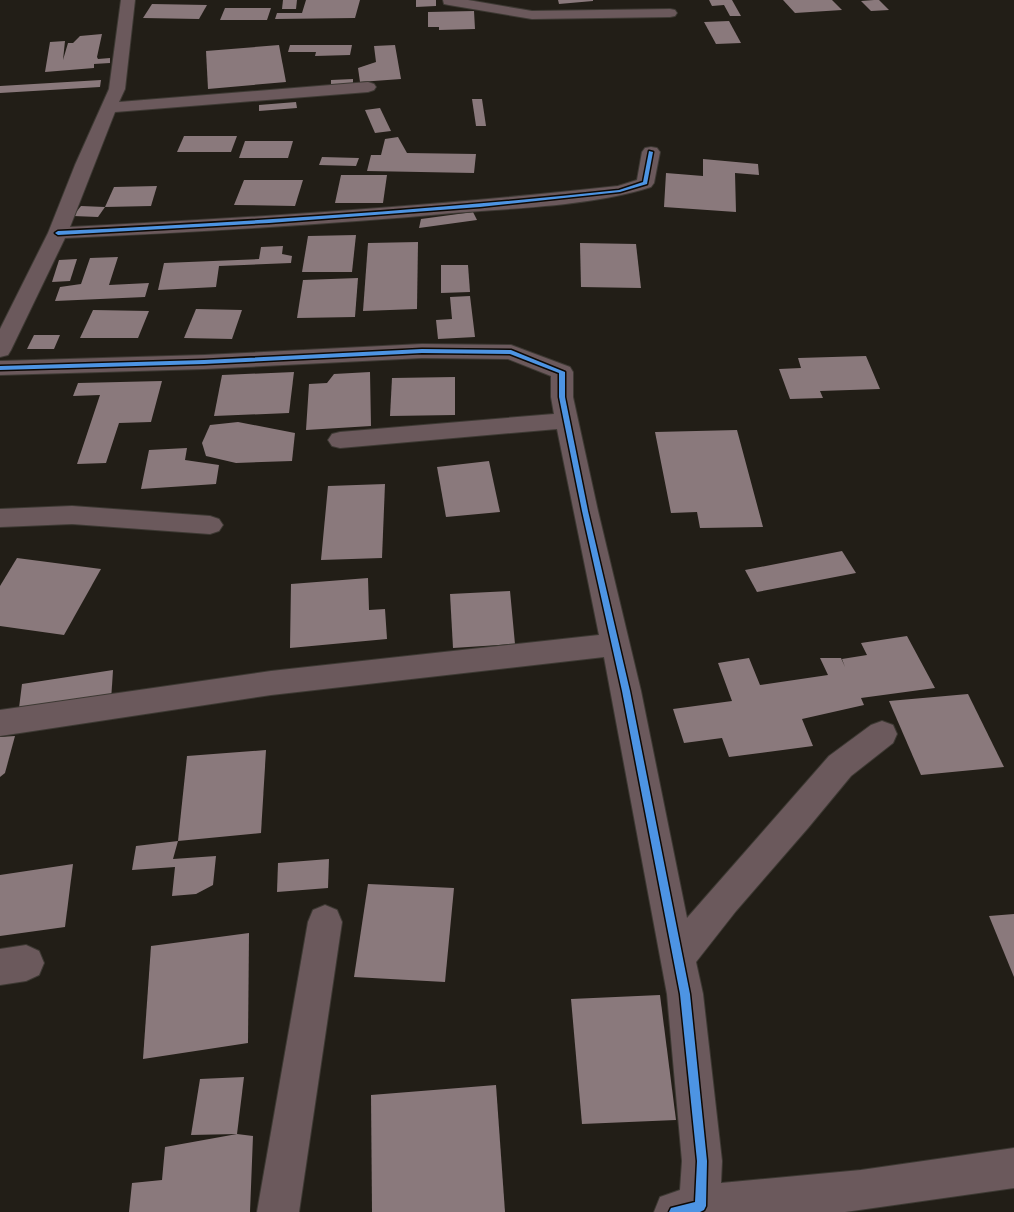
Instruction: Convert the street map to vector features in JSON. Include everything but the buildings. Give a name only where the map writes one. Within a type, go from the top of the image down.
[{"type":"street","points":[[0,350],[58,233],[84,165],[117,89],[128,0]]},
{"type":"street","points":[[449,3],[532,15],[670,14]]},
{"type":"street","points":[[109,108],[368,87]]},
{"type":"street","points":[[58,233],[229,225],[419,211],[620,191],[646,184],[651,152]]},
{"type":"street","points":[[0,368],[204,362],[422,351],[511,352],[562,372],[562,397],[566,421],[615,645],[685,994],[702,1161],[687,1209],[861,1190],[1014,1168]]},
{"type":"street","points":[[340,440],[566,421]]},
{"type":"street","points":[[0,518],[72,515],[210,524]]},
{"type":"street","points":[[0,723],[271,683],[615,645]]},
{"type":"street","points":[[678,957],[724,900],[797,818],[840,766],[882,734]]},
{"type":"street","points":[[278,1212],[324,922]]},
{"type":"cycle path","points":[[58,233],[339,217],[480,206],[620,191],[645,183],[651,152]]},
{"type":"cycle path","points":[[0,368],[204,362],[422,351],[511,352],[562,372],[562,397],[585,511],[626,691],[685,994],[702,1161],[700,1206],[675,1212]]}]
